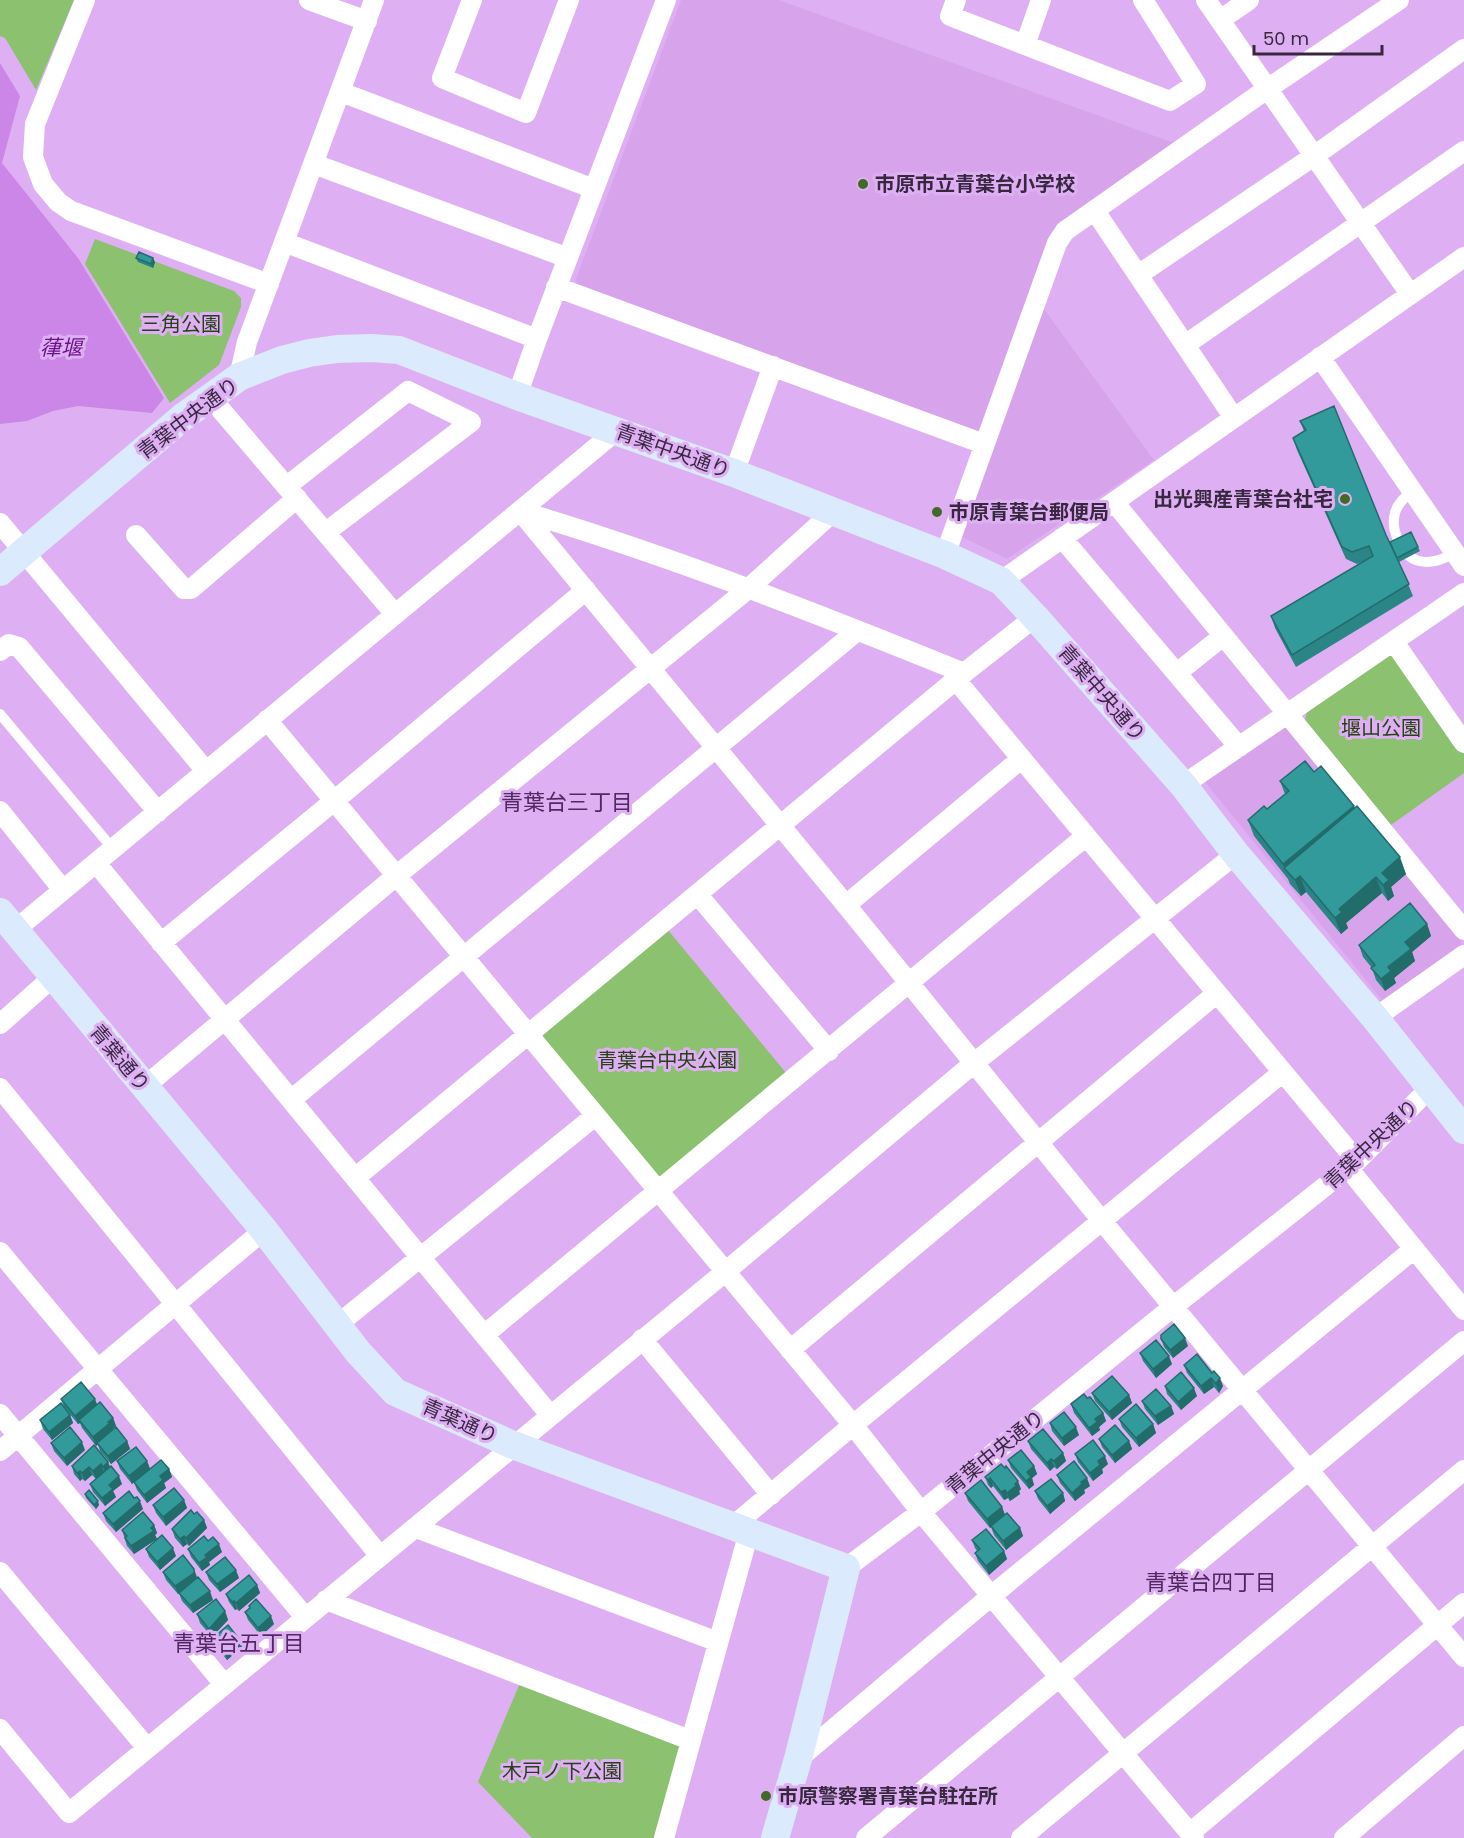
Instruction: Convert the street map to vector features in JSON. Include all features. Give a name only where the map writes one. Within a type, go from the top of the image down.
[{"type":"street","points":[[85,0],[34,124],[33,157],[43,184],[58,202],[71,211],[269,284]]},
{"type":"street","points":[[309,0],[367,21]]},
{"type":"street","points":[[239,377],[247,342],[374,0]]},
{"type":"street","points":[[472,0],[442,78],[526,113],[569,0]]},
{"type":"street","points":[[518,396],[556,288],[666,0]]},
{"type":"street","points":[[956,0],[950,16],[1170,101],[1196,84],[1143,0]]},
{"type":"street","points":[[1026,45],[1041,0]]},
{"type":"street","points":[[1206,0],[1410,294]]},
{"type":"street","points":[[1220,20],[1249,0]]},
{"type":"street","points":[[945,555],[1057,243],[1065,231],[1267,89],[1399,0]]},
{"type":"street","points":[[1138,275],[1314,156],[1464,49]]},
{"type":"street","points":[[341,92],[594,189]]},
{"type":"street","points":[[1185,345],[1464,152]]},
{"type":"street","points":[[314,164],[568,258]]},
{"type":"street","points":[[1095,212],[1234,417]]},
{"type":"street","points":[[284,242],[537,339]]},
{"type":"street","points":[[1001,581],[1464,257]]},
{"type":"street","points":[[556,288],[984,444]]},
{"type":"street","name":"青葉中央通り","points":[[0,572],[176,424],[239,377],[309,352],[359,349],[399,350],[518,396],[734,473],[945,555],[1001,581],[1183,785],[1236,854],[1375,1018],[1430,1089],[1352,1164],[921,1512],[846,1568]]},
{"type":"street","points":[[1320,357],[1460,560]]},
{"type":"street","points":[[734,473],[773,366]]},
{"type":"street","points":[[136,535],[184,589],[190,589],[292,492],[408,391],[471,422],[326,532]]},
{"type":"street","points":[[210,397],[394,614]]},
{"type":"street","points":[[8,921],[63,891],[616,431]]},
{"type":"street","points":[[1114,502],[1464,930]]},
{"type":"street","points":[[520,511],[571,526],[748,589],[857,631],[960,676],[1021,759],[1283,1072],[1414,1249],[1464,1310]]},
{"type":"street","points":[[520,511],[846,905],[1102,1221],[1464,1657]]},
{"type":"street","points":[[144,1087],[396,876],[748,589],[833,512]]},
{"type":"street","points":[[0,523],[206,771]]},
{"type":"street","points":[[1062,538],[1239,747]]},
{"type":"street","points":[[161,943],[586,590]]},
{"type":"street","points":[[1183,785],[1464,593]]},
{"type":"street","points":[[355,1178],[960,676],[1035,617]]},
{"type":"street","points":[[291,1100],[857,631]]},
{"type":"street","points":[[1177,673],[1223,636]]},
{"type":"street","points":[[1394,642],[1464,743]]},
{"type":"street","points":[[0,651],[9,644],[19,647],[158,812]]},
{"type":"street","points":[[267,720],[854,1425],[990,1597],[1060,1676],[1192,1836],[1464,1603]]},
{"type":"street","points":[[846,905],[1021,759]]},
{"type":"street","points":[[0,812],[63,891]]},
{"type":"street","points":[[484,1335],[1086,836]]},
{"type":"street","points":[[0,1729],[69,1813],[725,1272],[974,1063],[1236,854]]},
{"type":"street","points":[[96,863],[550,1414]]},
{"type":"street","points":[[698,895],[829,1051]]},
{"type":"street","name":"青葉通り","points":[[8,921],[264,1230],[357,1352],[395,1392],[513,1445],[846,1568]]},
{"type":"street","points":[[1375,1018],[1462,961]]},
{"type":"street","points":[[0,1024],[53,977]]},
{"type":"street","points":[[790,1350],[1217,993]]},
{"type":"street","points":[[664,1838],[718,1642],[741,1529],[771,1495],[854,1425],[1283,1072]]},
{"type":"street","points":[[0,1088],[380,1556]]},
{"type":"street","points":[[1430,1089],[1464,1130]]},
{"type":"street","points":[[337,1325],[595,1116]]},
{"type":"street","points":[[0,1450],[264,1230]]},
{"type":"street","points":[[798,1759],[990,1597],[1414,1249]]},
{"type":"street","points":[[0,1252],[305,1617]]},
{"type":"street","points":[[642,1339],[771,1495]]},
{"type":"street","points":[[866,1838],[1464,1341]]},
{"type":"street","points":[[0,1414],[224,1684]]},
{"type":"street","points":[[1021,1838],[1045,1831],[1123,1752],[1464,1470]]},
{"type":"street","points":[[416,1528],[718,1642]]},
{"type":"street","points":[[775,1838],[798,1759],[846,1568]]},
{"type":"street","points":[[0,1572],[147,1748]]},
{"type":"street","points":[[326,1600],[690,1740]]},
{"type":"street","points":[[1344,1838],[1464,1736]]},
{"type":"lane","points":[[1412,491],[1402,500],[1395,514],[1395,530],[1401,547],[1416,561],[1460,560]]},
{"type":"lane","points":[[0,714],[113,849]]},
{"type":"shaded area","name":"市原市立青葉台小学校","points":[[681,0],[779,0],[1174,143],[1056,226],[979,430],[971,433],[577,286],[576,279]]},
{"type":"shaded area","points":[[1044,309],[1154,460],[1007,559],[960,536]]},
{"type":"shaded area","points":[[1283,727],[1290,728],[1462,938],[1461,946],[1382,1000],[1205,782]]},
{"type":"green space","points":[[0,0],[74,0],[36,90],[5,38],[0,36]]},
{"type":"green space","name":"三角公園","points":[[95,239],[234,291],[241,298],[241,307],[219,365],[170,403],[85,264]]},
{"type":"green space","name":"堰山公園","points":[[1387,655],[1397,657],[1464,754],[1464,773],[1391,825],[1305,720],[1307,712]]},
{"type":"green space","name":"青葉台中央公園","points":[[668,930],[787,1074],[665,1178],[655,1177],[542,1040],[544,1032]]},
{"type":"green space","name":"木戸ノ下公園","points":[[520,1683],[675,1740],[682,1748],[654,1838],[532,1838],[478,1782]]},
{"type":"water","name":"葎堰","points":[[0,63],[20,96],[2,163],[78,258],[164,398],[152,413],[78,406],[53,411],[27,421],[0,424]]},
{"type":"building","points":[[139,252],[153,258],[151,264],[136,258]]},
{"type":"building","name":"出光興産青葉台社宅","points":[[1334,406],[1386,535],[1409,584],[1292,655],[1271,616],[1373,556],[1369,546],[1352,552],[1342,547],[1293,438],[1306,430],[1300,421]]},
{"type":"building","points":[[1411,532],[1418,547],[1397,558],[1390,542]]},
{"type":"building","points":[[1305,761],[1314,772],[1321,766],[1354,806],[1283,864],[1248,820],[1264,806],[1267,809],[1289,791],[1280,781]]},
{"type":"building","points":[[1357,806],[1400,857],[1382,873],[1389,880],[1383,885],[1376,877],[1339,909],[1342,912],[1335,918],[1300,876],[1295,880],[1284,868]]},
{"type":"building","points":[[1410,903],[1427,924],[1405,942],[1411,949],[1388,967],[1391,971],[1381,979],[1371,968],[1375,965],[1359,945]]},
{"type":"building","points":[[1174,1324],[1185,1338],[1170,1350],[1161,1339],[1161,1335]]},
{"type":"building","points":[[1156,1340],[1169,1356],[1153,1369],[1140,1353]]},
{"type":"building","points":[[1197,1354],[1212,1373],[1214,1371],[1220,1378],[1216,1384],[1211,1378],[1201,1386],[1184,1365]]},
{"type":"building","points":[[1181,1372],[1194,1388],[1178,1402],[1165,1386]]},
{"type":"building","points":[[1112,1376],[1129,1395],[1109,1412],[1092,1393]]},
{"type":"building","points":[[81,1382],[95,1399],[75,1416],[61,1399]]},
{"type":"building","points":[[1156,1389],[1171,1406],[1155,1416],[1142,1401]]},
{"type":"building","points":[[1084,1394],[1087,1398],[1090,1397],[1103,1413],[1089,1428],[1071,1404]]},
{"type":"building","points":[[100,1402],[113,1418],[93,1437],[79,1420]]},
{"type":"building","points":[[61,1403],[70,1415],[49,1432],[40,1420]]},
{"type":"building","points":[[1136,1404],[1153,1424],[1136,1438],[1119,1419]]},
{"type":"building","points":[[1064,1412],[1076,1427],[1062,1438],[1050,1423]]},
{"type":"building","points":[[1115,1425],[1129,1441],[1112,1455],[1099,1439]]},
{"type":"building","points":[[70,1427],[82,1442],[64,1458],[51,1443]]},
{"type":"building","points":[[116,1427],[127,1441],[108,1456],[97,1443]]},
{"type":"building","points":[[1043,1429],[1063,1453],[1054,1461],[1051,1459],[1047,1463],[1028,1441]]},
{"type":"building","points":[[1093,1440],[1105,1456],[1098,1461],[1100,1465],[1090,1473],[1075,1454]]},
{"type":"building","points":[[94,1445],[108,1462],[103,1467],[101,1464],[93,1471],[89,1467],[82,1473],[80,1471],[77,1473],[72,1466]]},
{"type":"building","points":[[136,1447],[147,1461],[129,1476],[117,1461]]},
{"type":"building","points":[[1021,1450],[1034,1466],[1027,1472],[1031,1477],[1026,1481],[1008,1460]]},
{"type":"building","points":[[161,1460],[169,1469],[160,1476],[163,1480],[144,1495],[134,1482]]},
{"type":"building","points":[[1074,1461],[1087,1478],[1072,1493],[1057,1475]]},
{"type":"building","points":[[1001,1464],[1005,1468],[1006,1466],[1018,1481],[1015,1484],[1017,1485],[1007,1493],[1005,1490],[1001,1492],[990,1478],[988,1480],[985,1477]]},
{"type":"building","points":[[111,1466],[119,1476],[109,1485],[113,1489],[102,1498],[90,1484]]},
{"type":"building","points":[[1051,1479],[1063,1493],[1047,1506],[1035,1491]]},
{"type":"building","points":[[981,1480],[1002,1507],[987,1519],[965,1493]]},
{"type":"building","points":[[174,1488],[184,1500],[163,1517],[153,1505]]},
{"type":"building","points":[[89,1490],[98,1501],[94,1505],[85,1494]]},
{"type":"building","points":[[129,1491],[134,1498],[137,1497],[140,1501],[113,1524],[103,1513]]},
{"type":"building","points":[[191,1510],[194,1514],[197,1512],[204,1520],[186,1538],[184,1536],[180,1539],[172,1529]]},
{"type":"building","points":[[143,1512],[154,1525],[151,1528],[154,1531],[131,1546],[122,1530]]},
{"type":"building","points":[[1007,1513],[1020,1528],[1003,1541],[991,1526]]},
{"type":"building","points":[[986,1529],[1004,1551],[986,1566],[975,1553],[980,1549],[972,1540]]},
{"type":"building","points":[[162,1535],[173,1548],[157,1562],[146,1549]]},
{"type":"building","points":[[204,1536],[208,1541],[213,1537],[219,1544],[199,1563],[188,1549]]},
{"type":"building","points":[[183,1555],[194,1569],[194,1573],[175,1586],[163,1572]]},
{"type":"building","points":[[225,1557],[236,1570],[217,1584],[206,1572]]},
{"type":"building","points":[[249,1575],[257,1585],[236,1603],[232,1602],[226,1594]]},
{"type":"building","points":[[198,1577],[210,1591],[190,1605],[179,1593]]},
{"type":"building","points":[[216,1599],[225,1611],[209,1629],[197,1614]]},
{"type":"building","points":[[256,1599],[271,1616],[258,1628],[245,1612]]},
{"type":"building","points":[[228,1625],[239,1639],[224,1651],[213,1638]]},
{"type":"place","name":"市原市立青葉台小学校","points":[[863,184]]},
{"type":"place","name":"出光興産青葉台社宅","points":[[1345,499]]},
{"type":"place","name":"市原青葉台郵便局","points":[[937,512]]},
{"type":"place","name":"市原警察署青葉台駐在所","points":[[766,1796]]},
{"type":"district","name":"青葉台三丁目","points":[[567,802]]},
{"type":"district","name":"青葉台四丁目","points":[[1211,1582]]},
{"type":"district","name":"青葉台五丁目","points":[[239,1643]]}]
